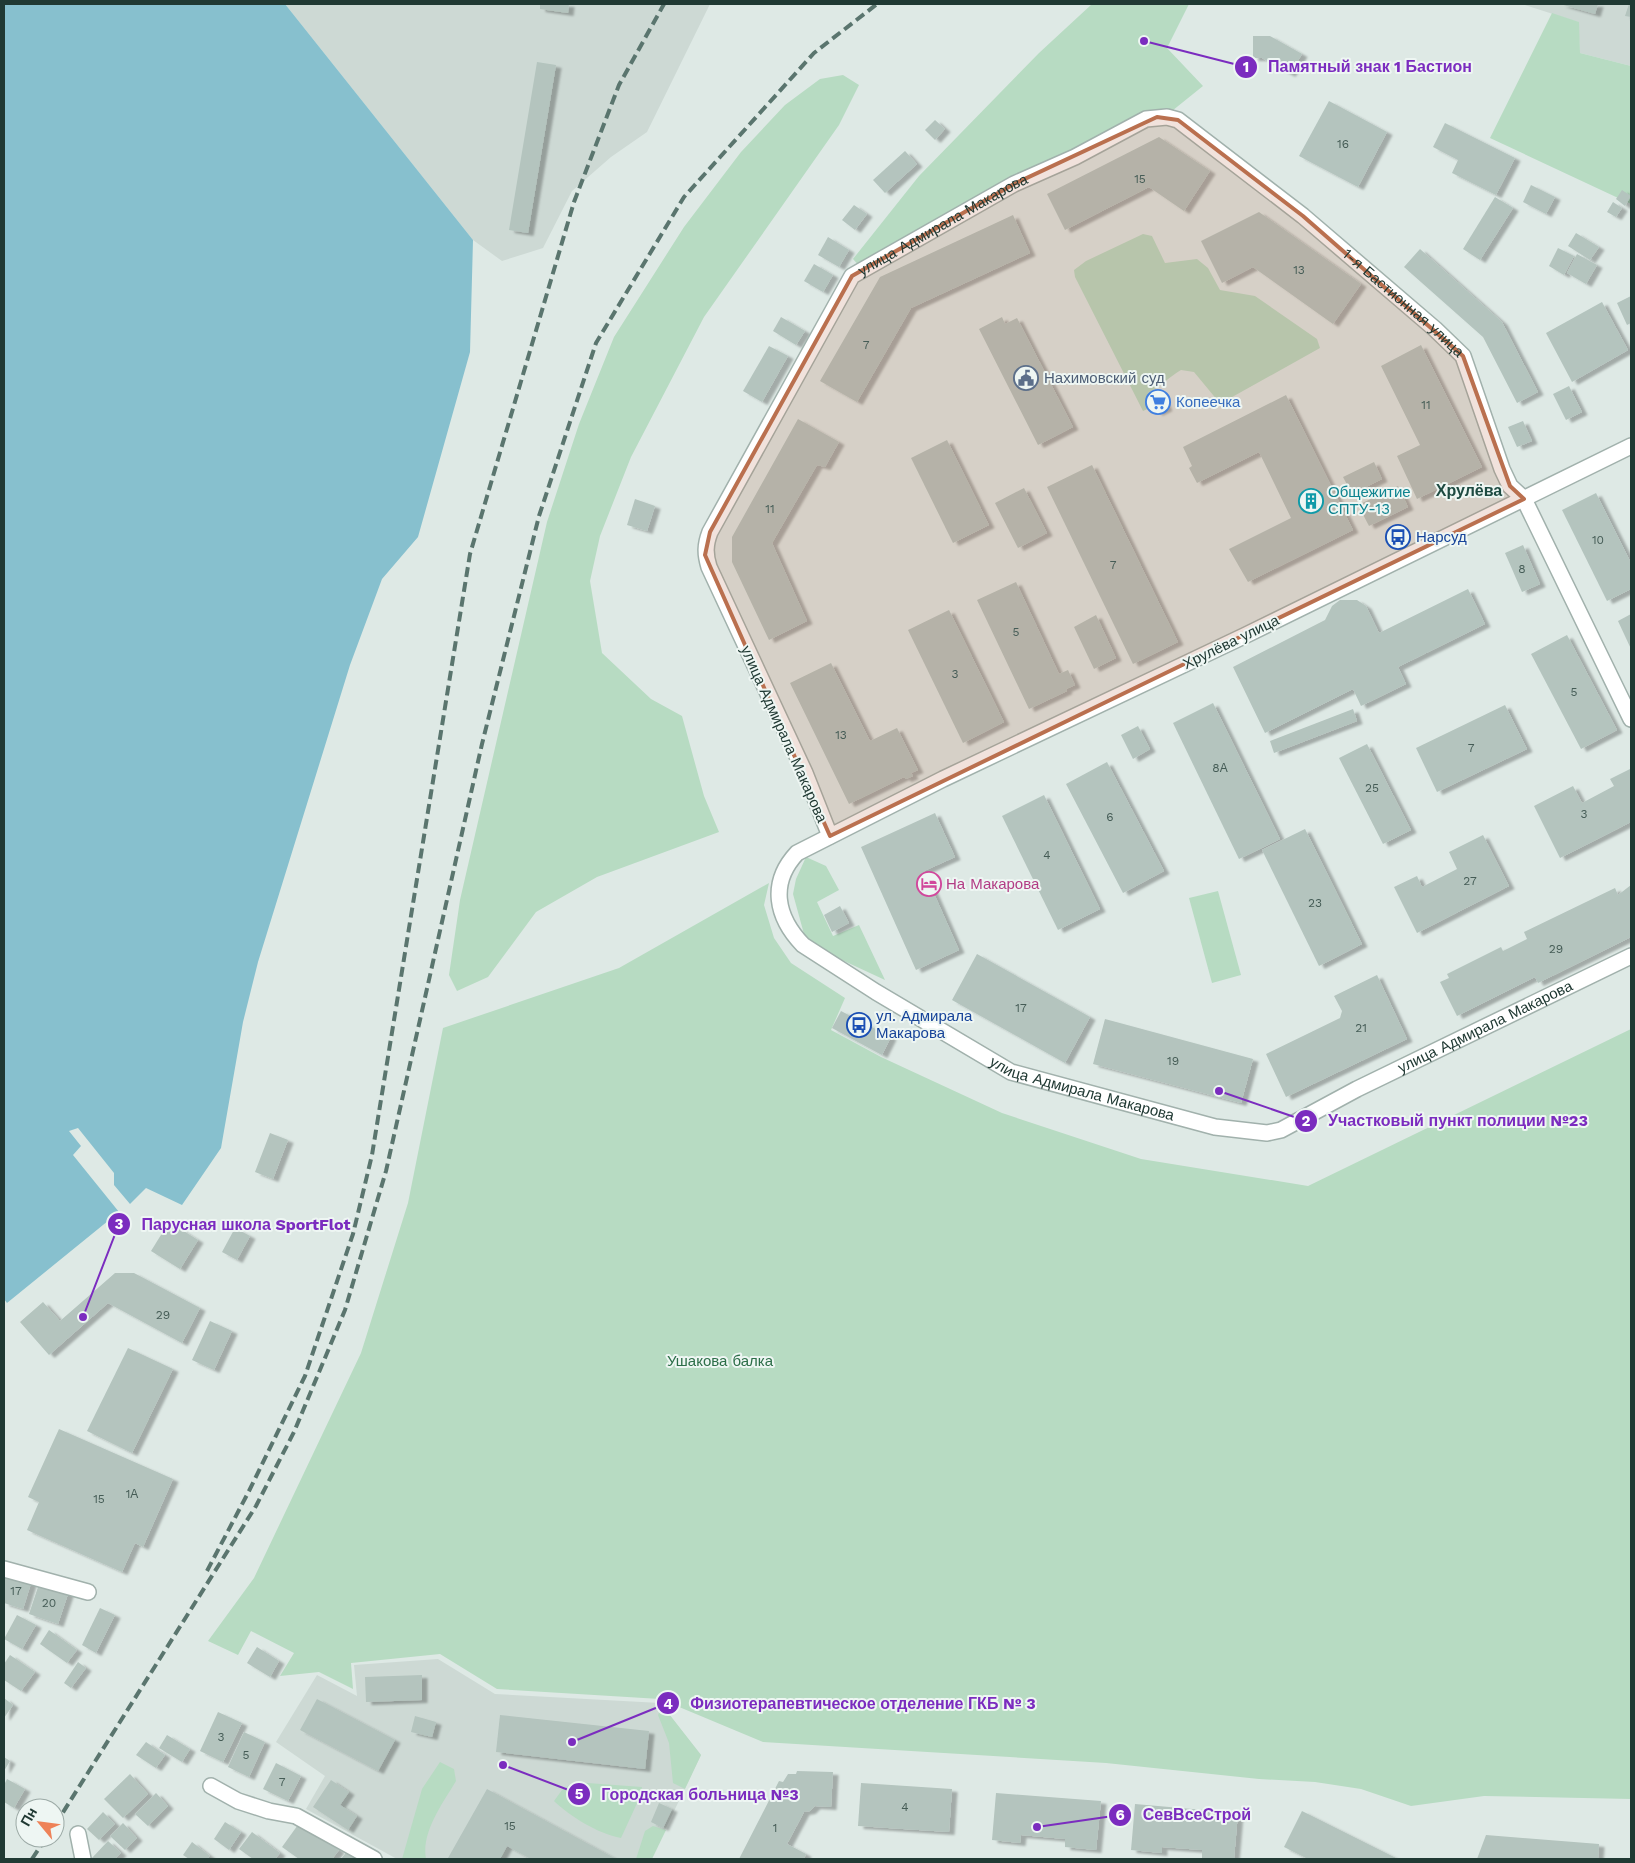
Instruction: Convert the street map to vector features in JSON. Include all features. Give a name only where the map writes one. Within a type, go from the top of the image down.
[{"type":"street","name":"1-я Бастионная улица","points":[[1167,117],[1186,126],[1303,216],[1435,329],[1463,356],[1502,469],[1510,486],[1524,499],[1631,719]]},
{"type":"street","name":"улица Адмирала Макарова","points":[[1167,117],[1146,119],[1075,157],[1014,184],[852,276],[710,532],[706,543],[705,556],[709,567],[805,773],[830,836],[797,852],[780,878],[778,886],[780,906],[794,936],[803,945],[885,998],[1011,1072],[1215,1127],[1267,1132],[1281,1130],[1366,1085],[1631,956]]},
{"type":"street","name":"Хрулёва улица","points":[[830,836],[1631,446]]},
{"type":"street","points":[[4,1568],[88,1592]]},
{"type":"street","points":[[211,1786],[238,1801],[269,1812],[296,1816],[374,1859]]},
{"type":"street","points":[[78,1834],[83,1859]]},
{"type":"highlighted area","points":[[1157,117],[1178,120],[1303,216],[1463,356],[1510,486],[1524,499],[830,836],[705,555],[710,532],[852,276],[1014,184]]},
{"type":"shaded area","points":[[285,4],[710,4],[647,132],[611,157],[572,191],[543,248],[502,261],[473,240]]},
{"type":"shaded area","points":[[1522,4],[1631,4],[1631,66],[1580,53],[1578,22]]},
{"type":"shaded area","points":[[438,1659],[495,1694],[660,1703],[701,1755],[651,1859],[397,1859],[306,1809],[325,1776],[276,1742],[317,1675],[357,1696],[354,1665]]},
{"type":"green space","points":[[1092,4],[1189,4],[1167,48],[1203,86],[1162,119],[861,268],[853,259],[919,176],[1039,53]]},
{"type":"green space","points":[[1552,13],[1579,22],[1580,53],[1631,66],[1631,204],[1490,138]]},
{"type":"green space","points":[[843,75],[859,85],[839,125],[704,317],[631,457],[600,536],[590,581],[602,653],[651,699],[682,716],[704,796],[719,832],[597,877],[536,912],[488,977],[457,991],[449,975],[460,900],[547,522],[579,424],[614,337],[684,227],[741,152],[785,105],[820,79]]},
{"type":"green space","points":[[1143,234],[1152,236],[1165,263],[1197,259],[1208,268],[1220,290],[1255,296],[1317,339],[1320,348],[1225,401],[1218,401],[1194,372],[1181,370],[1148,393],[1152,407],[1143,411],[1075,277],[1074,270],[1086,261]]},
{"type":"green space","points":[[806,857],[826,866],[839,890],[817,902],[833,936],[859,925],[885,980],[816,948],[804,934],[793,894],[796,879]]},
{"type":"green space","name":"Ушакова балка","points":[[769,883],[764,905],[774,938],[791,963],[845,998],[831,1030],[881,1057],[1002,1113],[1141,1159],[1308,1186],[1631,1029],[1631,1799],[1484,1796],[1411,1806],[1361,1789],[1315,1782],[1259,1779],[1106,1763],[763,1742],[660,1699],[497,1689],[440,1654],[351,1663],[353,1689],[319,1672],[280,1676],[294,1653],[251,1631],[238,1655],[208,1641],[254,1578],[361,1353],[408,1203],[443,1028],[619,968]]},
{"type":"green space","points":[[1218,891],[1241,975],[1212,983],[1189,898]]},
{"type":"green space","points":[[662,1705],[701,1755],[685,1789],[673,1783],[669,1743],[658,1715]]},
{"type":"green space","points":[[440,1762],[454,1769],[456,1781],[439,1808],[430,1828],[425,1849],[426,1859],[402,1859],[422,1789]]},
{"type":"green space","points":[[574,1782],[642,1787],[639,1799],[621,1838],[603,1833],[585,1824],[554,1801],[562,1790]]},
{"type":"green space","points":[[653,1826],[666,1830],[652,1859],[636,1859],[645,1831]]},
{"type":"water","points":[[4,4],[285,4],[473,240],[470,352],[418,537],[382,579],[350,665],[258,962],[243,1022],[221,1148],[182,1205],[146,1188],[130,1204],[114,1185],[114,1173],[78,1128],[69,1131],[81,1146],[73,1155],[119,1212],[7,1303],[4,1299]]},
{"type":"building","points":[[540,4],[569,4],[568,13],[540,9]]},
{"type":"building","points":[[1560,4],[1598,4],[1595,14]]},
{"type":"building","points":[[1629,4],[1631,4],[1631,17],[1625,16]]},
{"type":"building","points":[[1253,36],[1270,36],[1302,54],[1290,74],[1262,58],[1253,58]]},
{"type":"building","points":[[537,62],[556,65],[528,233],[509,230]]},
{"type":"building","points":[[1329,101],[1387,132],[1358,187],[1299,156]]},
{"type":"building","points":[[935,120],[945,129],[935,140],[925,130]]},
{"type":"building","points":[[1445,123],[1515,158],[1496,195],[1452,173],[1458,160],[1433,147]]},
{"type":"building","points":[[1159,137],[1210,171],[1184,211],[1149,187],[1065,230],[1047,194]]},
{"type":"building","points":[[905,151],[917,164],[885,193],[873,180]]},
{"type":"building","points":[[1531,185],[1555,197],[1546,214],[1523,202]]},
{"type":"building","points":[[1622,190],[1631,196],[1625,206],[1616,199]]},
{"type":"building","points":[[1495,197],[1513,208],[1480,260],[1463,249]]},
{"type":"building","points":[[1613,202],[1622,208],[1616,217],[1607,212]]},
{"type":"building","points":[[854,205],[867,214],[855,230],[842,220]]},
{"type":"building","points":[[1259,212],[1361,284],[1333,324],[1253,267],[1222,283],[1201,241]]},
{"type":"building","points":[[1013,215],[1030,253],[911,308],[857,402],[820,381],[880,277]]},
{"type":"building","points":[[1576,233],[1599,247],[1590,260],[1568,246]]},
{"type":"building","points":[[828,237],[849,250],[839,267],[818,255]]},
{"type":"building","points":[[1558,248],[1574,256],[1564,275],[1549,266]]},
{"type":"building","points":[[1420,249],[1502,322],[1538,392],[1517,403],[1483,337],[1404,267]]},
{"type":"building","points":[[1577,254],[1597,265],[1586,284],[1567,273]]},
{"type":"building","points":[[814,264],[833,275],[823,292],[804,281]]},
{"type":"building","points":[[1631,296],[1631,323],[1627,325],[1617,303]]},
{"type":"building","points":[[1602,302],[1628,350],[1572,382],[1546,333]]},
{"type":"building","points":[[781,317],[805,331],[796,345],[773,331]]},
{"type":"building","name":"Нахимовский суд","points":[[1002,317],[1005,324],[1017,318],[1073,427],[1038,445],[979,329]]},
{"type":"building","points":[[1421,345],[1482,467],[1417,499],[1397,456],[1420,445],[1381,366]]},
{"type":"building","points":[[769,346],[788,356],[762,402],[743,391]]},
{"type":"building","points":[[1569,386],[1582,412],[1566,420],[1553,394]]},
{"type":"building","name":"Копеечка","points":[[1159,390],[1167,408],[1157,413],[1149,395]]},
{"type":"building","name":"Общежитие СПТУ-13","points":[[1286,395],[1353,530],[1248,582],[1229,549],[1291,518],[1259,452],[1197,483],[1189,468],[1192,466],[1183,447]]},
{"type":"building","points":[[798,419],[839,442],[825,467],[817,465],[772,543],[807,621],[769,640],[732,562],[732,537]]},
{"type":"building","points":[[1523,421],[1532,441],[1517,447],[1508,427]]},
{"type":"building","points":[[947,440],[989,525],[953,543],[911,458]]},
{"type":"building","points":[[1374,462],[1382,479],[1352,494],[1343,477]]},
{"type":"building","points":[[1092,465],[1178,642],[1133,664],[1047,487]]},
{"type":"building","points":[[1398,486],[1408,507],[1369,526],[1358,505]]},
{"type":"building","points":[[1024,488],[1047,533],[1018,548],[995,503]]},
{"type":"building","points":[[1596,493],[1631,563],[1631,589],[1607,601],[1562,510]]},
{"type":"building","points":[[635,499],[655,506],[647,531],[627,525]]},
{"type":"building","points":[[1402,533],[1403,537],[1394,541],[1392,538]]},
{"type":"building","points":[[1523,545],[1540,584],[1522,592],[1505,553]]},
{"type":"building","points":[[1016,582],[1059,674],[1068,670],[1075,685],[1066,689],[1067,691],[1029,709],[977,600]]},
{"type":"building","points":[[1468,589],[1485,624],[1398,667],[1406,684],[1361,706],[1353,689],[1265,733],[1233,667],[1325,620],[1332,606],[1340,600],[1357,600],[1366,606],[1379,633]]},
{"type":"building","points":[[949,610],[1004,722],[963,743],[908,630]]},
{"type":"building","points":[[1631,614],[1631,649],[1618,621]]},
{"type":"building","points":[[1096,615],[1116,658],[1094,669],[1074,627]]},
{"type":"building","points":[[1567,635],[1617,730],[1581,749],[1531,654]]},
{"type":"building","points":[[831,663],[870,741],[897,728],[918,770],[911,773],[913,776],[906,779],[904,777],[849,804],[790,683]]},
{"type":"building","points":[[1213,703],[1280,839],[1239,859],[1173,723]]},
{"type":"building","points":[[1505,705],[1527,749],[1437,792],[1416,748]]},
{"type":"building","points":[[1353,709],[1357,721],[1274,753],[1270,741]]},
{"type":"building","points":[[1138,726],[1150,749],[1133,759],[1121,735]]},
{"type":"building","points":[[1367,744],[1411,830],[1383,844],[1339,758]]},
{"type":"building","points":[[1107,762],[1164,871],[1123,893],[1066,784]]},
{"type":"building","points":[[1630,769],[1631,822],[1560,858],[1534,806],[1573,786],[1582,803],[1614,786],[1610,779]]},
{"type":"building","points":[[1044,795],[1100,909],[1058,930],[1002,816]]},
{"type":"building","points":[[935,813],[955,857],[924,871],[959,950],[916,970],[861,847]]},
{"type":"building","points":[[1305,829],[1362,944],[1319,966],[1262,850]]},
{"type":"building","points":[[1483,835],[1509,886],[1417,933],[1394,887],[1417,876],[1422,887],[1457,869],[1449,852]]},
{"type":"building","points":[[1631,885],[1631,937],[1538,983],[1535,977],[1457,1016],[1440,982],[1449,978],[1447,974],[1501,947],[1503,951],[1527,939],[1524,932],[1615,888],[1618,895]]},
{"type":"building","points":[[840,906],[849,923],[832,932],[824,915]]},
{"type":"building","points":[[977,954],[1090,1017],[1065,1063],[952,1000]]},
{"type":"building","points":[[1377,975],[1407,1039],[1286,1097],[1266,1054],[1340,1018],[1342,1011],[1334,996]]},
{"type":"building","points":[[841,1011],[891,1037],[882,1055],[832,1028]]},
{"type":"building","points":[[1105,1019],[1253,1059],[1241,1103],[1093,1064]]},
{"type":"building","points":[[270,1133],[288,1140],[273,1179],[255,1172]]},
{"type":"building","points":[[169,1222],[198,1240],[180,1269],[151,1251]]},
{"type":"building","points":[[235,1228],[250,1236],[237,1260],[222,1252]]},
{"type":"building","points":[[115,1273],[134,1273],[200,1308],[182,1343],[108,1303],[49,1355],[20,1322],[43,1302],[60,1321]]},
{"type":"building","points":[[210,1321],[232,1331],[214,1370],[192,1360]]},
{"type":"building","points":[[128,1348],[173,1369],[132,1453],[87,1431]]},
{"type":"building","points":[[59,1429],[173,1479],[143,1547],[135,1543],[122,1572],[27,1530],[39,1502],[28,1497]]},
{"type":"building","points":[[4,1576],[32,1580],[23,1609],[4,1603]]},
{"type":"building","points":[[40,1581],[69,1591],[58,1624],[29,1614]]},
{"type":"building","points":[[100,1608],[115,1615],[96,1653],[82,1645]]},
{"type":"building","points":[[17,1615],[36,1625],[22,1649],[4,1639]]},
{"type":"building","points":[[49,1630],[77,1650],[67,1663],[40,1644]]},
{"type":"building","points":[[257,1647],[279,1661],[270,1677],[247,1663]]},
{"type":"building","points":[[10,1655],[35,1672],[21,1691],[4,1680],[4,1664]]},
{"type":"building","points":[[78,1662],[86,1668],[71,1688],[64,1683]]},
{"type":"building","points":[[422,1675],[422,1700],[366,1702],[365,1677]]},
{"type":"building","points":[[4,1698],[13,1705],[4,1718]]},
{"type":"building","points":[[317,1699],[395,1740],[378,1771],[300,1730]]},
{"type":"building","points":[[218,1712],[242,1723],[223,1762],[200,1751]]},
{"type":"building","points":[[500,1715],[649,1731],[645,1769],[496,1752]]},
{"type":"building","points":[[415,1716],[436,1722],[432,1737],[411,1732]]},
{"type":"building","points":[[244,1732],[265,1742],[249,1777],[228,1767]]},
{"type":"building","points":[[167,1735],[190,1749],[182,1762],[159,1748]]},
{"type":"building","points":[[146,1742],[165,1755],[156,1768],[136,1755]]},
{"type":"building","points":[[4,1757],[10,1761],[4,1771]]},
{"type":"building","points":[[276,1763],[301,1776],[288,1801],[263,1789]]},
{"type":"building","points":[[797,1771],[833,1772],[831,1807],[815,1806],[810,1811],[804,1812],[787,1844],[806,1854],[804,1859],[739,1859],[779,1781],[783,1782],[788,1774],[796,1774]]},
{"type":"building","points":[[130,1774],[148,1794],[123,1818],[104,1799]]},
{"type":"building","points":[[7,1779],[25,1789],[20,1798],[15,1798],[14,1808],[4,1802],[4,1785]]},
{"type":"building","points":[[331,1780],[349,1792],[340,1805],[357,1816],[348,1830],[313,1807]]},
{"type":"building","points":[[861,1783],[952,1789],[949,1832],[858,1826]]},
{"type":"building","points":[[487,1789],[616,1859],[531,1859],[507,1846],[500,1859],[448,1858]]},
{"type":"building","points":[[156,1793],[168,1806],[148,1826],[135,1814]]},
{"type":"building","points":[[996,1793],[1101,1801],[1096,1850],[1065,1847],[1065,1839],[1021,1835],[1020,1843],[992,1840]]},
{"type":"building","points":[[659,1803],[672,1809],[663,1828],[651,1822]]},
{"type":"building","points":[[1135,1804],[1238,1813],[1234,1859],[1202,1859],[1202,1850],[1162,1847],[1162,1853],[1131,1850]]},
{"type":"building","points":[[1302,1811],[1398,1859],[1308,1859],[1284,1847]]},
{"type":"building","points":[[103,1812],[115,1824],[99,1840],[87,1829]]},
{"type":"building","points":[[225,1822],[241,1832],[229,1850],[214,1839]]},
{"type":"building","points":[[300,1822],[339,1850],[332,1859],[299,1859],[282,1847]]},
{"type":"building","points":[[123,1823],[137,1838],[125,1850],[110,1836]]},
{"type":"building","points":[[252,1832],[280,1853],[275,1859],[253,1859],[239,1849]]},
{"type":"building","points":[[1486,1835],[1599,1844],[1598,1859],[1477,1859]]},
{"type":"building","points":[[108,1841],[121,1853],[115,1859],[91,1859]]},
{"type":"building","points":[[192,1842],[210,1856],[207,1859],[189,1859],[183,1855]]},
{"type":"building","points":[[348,1850],[361,1859],[341,1859]]},
{"type":"railway","points":[[207,1571],[249,1491],[305,1376],[353,1234],[372,1155],[470,554],[574,202],[619,85],[664,4]]},
{"type":"railway","points":[[65,1809],[256,1506],[294,1432],[345,1310],[386,1171],[482,744],[539,516],[596,343],[684,197],[814,53],[877,4]]},
{"type":"railway","points":[[32,1859],[39,1848]]},
{"type":"place","name":"Памятный знак 1 Бастион","points":[[1144,41]]},
{"type":"place","name":"Нахимовский суд","points":[[1026,378]]},
{"type":"place","name":"Копеечка","points":[[1158,402]]},
{"type":"place","name":"Общежитие СПТУ-13","points":[[1311,501]]},
{"type":"place","name":"Нарсуд","points":[[1398,537]]},
{"type":"place","name":"На Макарова","points":[[929,884]]},
{"type":"place","name":"ул. Адмирала Макарова","points":[[859,1025]]},
{"type":"place","name":"Участковый пункт полиции №23","points":[[1219,1091]]},
{"type":"place","name":"Парусная школа SportFlot","points":[[83,1317]]},
{"type":"place","name":"Физиотерапевтическое отделение ГКБ № 3","points":[[572,1742]]},
{"type":"place","name":"Городская больница №3","points":[[503,1765]]},
{"type":"place","name":"СевВсеСтрой","points":[[1037,1827]]},
{"type":"district","name":"Хрулёва","points":[[1469,490]]}]
